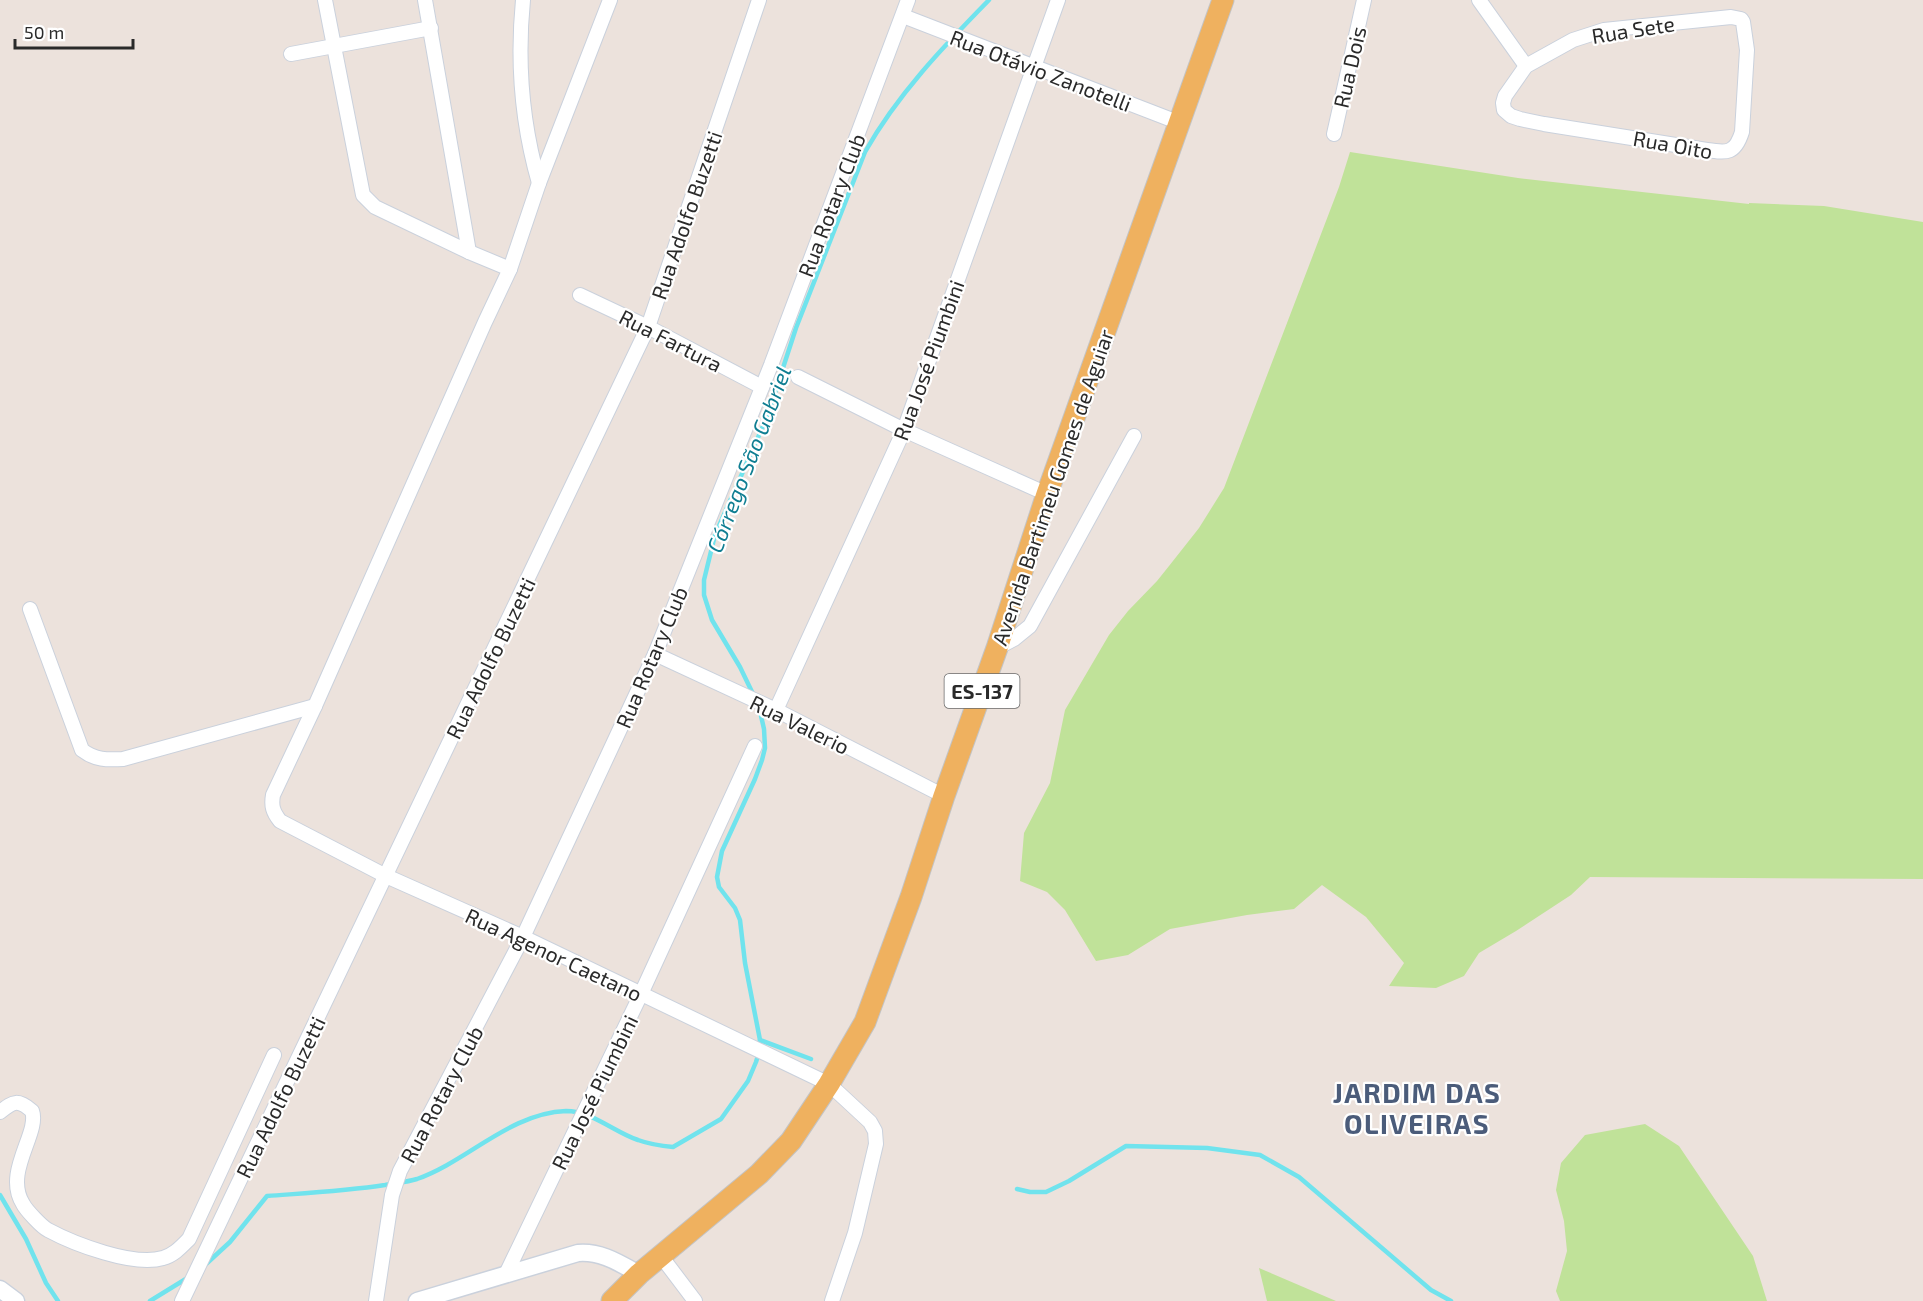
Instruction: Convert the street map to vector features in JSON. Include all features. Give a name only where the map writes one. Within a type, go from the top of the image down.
[{"type":"main road","name":"Avenida Bartimeu Gomes de Aguiar","points":[[612,1301],[639,1274],[759,1174],[791,1141],[829,1084],[864,1022],[911,897],[944,796],[998,648],[1047,494],[1223,0]]},
{"type":"street","points":[[325,0],[363,195],[375,207],[510,269]]},
{"type":"street","points":[[425,0],[469,252]]},
{"type":"street","points":[[522,0],[521,77],[529,149],[539,183]]},
{"type":"street","points":[[30,609],[82,750],[90,757],[105,760],[123,759],[315,706],[510,269],[539,183],[610,0]]},
{"type":"street","name":"Rua Adolfo Buzetti","points":[[182,1301],[648,327],[759,0]]},
{"type":"street","name":"Rua Rotary Club","points":[[376,1301],[393,1192],[400,1172],[523,938],[655,654],[762,387],[908,0]]},
{"type":"street","name":"Rua José Piumbini","points":[[772,709],[904,430],[1058,0]]},
{"type":"street","name":"Rua Dois","points":[[1334,134],[1364,0]]},
{"type":"street","points":[[1479,0],[1526,66]]},
{"type":"street","name":"Rua Otávio Zanotelli","points":[[903,16],[1180,123]]},
{"type":"street","name":"Rua Sete","points":[[1526,66],[1573,40],[1604,30],[1731,17]]},
{"type":"street","name":"Rua Oito","points":[[1526,66],[1505,96],[1504,110],[1511,116],[1723,153],[1729,152],[1739,141],[1742,132],[1747,50],[1743,22],[1741,19],[1731,17]]},
{"type":"street","points":[[291,54],[431,28]]},
{"type":"street","name":"Rua Fartura","points":[[580,295],[648,327],[762,387]]},
{"type":"street","points":[[798,377],[904,430],[1047,494]]},
{"type":"street","points":[[998,648],[1030,626],[1134,436]]},
{"type":"street","name":"Rua Valerio","points":[[655,654],[772,709],[944,796]]},
{"type":"street","name":"Rua Agenor Caetano","points":[[315,706],[273,795],[271,805],[273,812],[280,820],[386,876],[523,938],[829,1084],[870,1122],[875,1131],[876,1144],[855,1233],[832,1301]]},
{"type":"street","name":"Rua José Piumbini","points":[[506,1274],[641,994],[755,746]]},
{"type":"street","points":[[0,1112],[16,1102],[32,1111],[33,1120],[18,1166],[18,1190],[22,1204],[46,1230],[99,1252],[140,1260],[162,1258],[177,1251],[189,1239],[274,1055]]},
{"type":"street","points":[[417,1301],[578,1253],[589,1252],[607,1257],[639,1274]]},
{"type":"street","points":[[661,1256],[695,1301]]},
{"type":"street","points":[[0,1289],[16,1301]]},
{"type":"green space","points":[[1350,152],[1518,178],[1749,204],[1824,206],[1923,222],[1923,879],[1590,877],[1571,895],[1479,953],[1464,976],[1436,988],[1389,986],[1404,963],[1366,917],[1322,885],[1294,909],[1170,929],[1128,955],[1096,961],[1065,910],[1047,892],[1020,881],[1024,833],[1050,783],[1065,710],[1109,635],[1157,581],[1199,528],[1224,488],[1339,187]]},
{"type":"green space","points":[[1645,1124],[1679,1146],[1753,1256],[1767,1301],[1560,1301],[1556,1291],[1567,1251],[1564,1221],[1556,1190],[1561,1163],[1585,1135]]},
{"type":"green space","points":[[1259,1268],[1336,1301],[1267,1301]]},
{"type":"waterway","name":"Córrego São Gabriel","points":[[754,696],[712,620],[704,595],[704,580],[715,535],[767,417],[796,328],[865,152],[906,91],[989,0]]},
{"type":"waterway","name":"Córrego São Gabriel","points":[[205,1265],[230,1242],[267,1196],[356,1189],[417,1179],[436,1171],[508,1129],[546,1114],[566,1111],[585,1114],[638,1140],[673,1147],[721,1119],[748,1081],[760,1049],[740,920],[735,908],[719,887],[717,877],[722,851],[755,779],[765,748],[759,707]]},
{"type":"waterway","points":[[760,1040],[811,1059]]},
{"type":"waterway","points":[[1017,1189],[1046,1192],[1069,1181],[1126,1146],[1207,1148],[1260,1155],[1299,1177],[1431,1290],[1451,1301]]},
{"type":"waterway","points":[[0,1195],[26,1239],[46,1283],[58,1301]]},
{"type":"waterway","name":"Córrego São Gabriel","points":[[150,1301],[189,1277]]},
{"type":"district","name":"JARDIM DAS OLIVEIRAS","points":[[1417,1108]]}]
